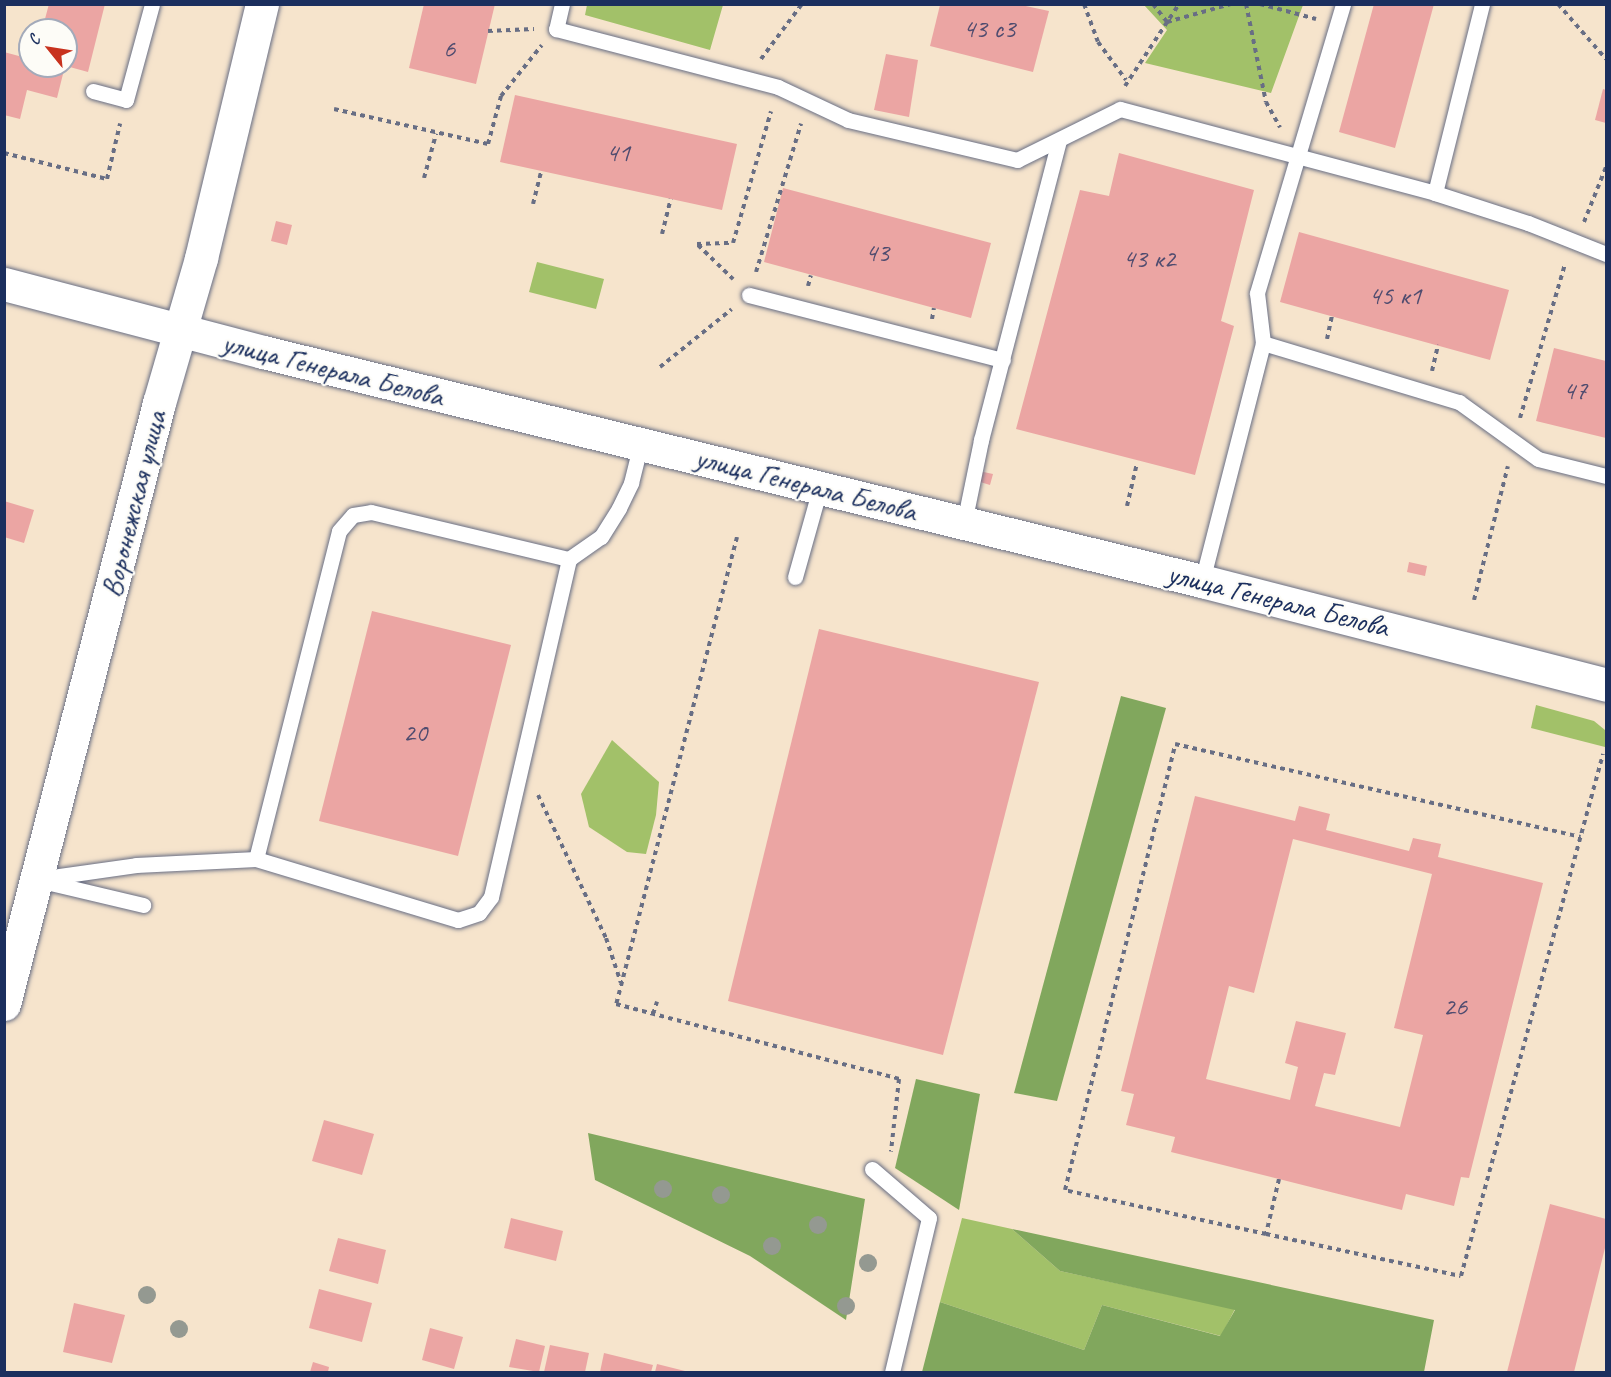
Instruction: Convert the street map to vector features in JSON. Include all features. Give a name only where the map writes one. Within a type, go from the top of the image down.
[{"type":"street","name":"Воронежская улица","points":[[4,1004],[262,4]]},
{"type":"street","name":"улица Генерала Белова","points":[[4,284],[179,331],[1202,580],[1606,685]]},
{"type":"lane","points":[[93,91],[126,100],[152,4]]},
{"type":"lane","points":[[562,4],[556,28],[778,87],[848,120],[1017,160],[1120,109],[1435,193],[1576,240],[1606,254]]},
{"type":"lane","points":[[1202,580],[1263,343],[1257,293],[1295,154],[1343,4]]},
{"type":"lane","points":[[1435,193],[1482,4]]},
{"type":"lane","points":[[964,523],[1059,141]]},
{"type":"lane","points":[[749,295],[1003,360]]},
{"type":"lane","points":[[1263,343],[1459,402],[1538,459],[1606,476]]},
{"type":"lane","points":[[38,879],[136,865],[256,859],[458,920],[479,913],[491,897],[523,770],[569,559],[601,537],[619,508],[631,483],[641,443]]},
{"type":"lane","points":[[795,577],[820,488]]},
{"type":"lane","points":[[256,859],[339,531],[353,515],[371,512],[569,559]]},
{"type":"lane","points":[[38,879],[143,905]]},
{"type":"lane","points":[[872,1169],[929,1218],[892,1372]]},
{"type":"path","points":[[746,80],[802,4]]},
{"type":"path","points":[[1084,4],[1098,42],[1126,80]]},
{"type":"path","points":[[1153,4],[1167,22]]},
{"type":"path","points":[[1120,109],[1126,80],[1179,4]]},
{"type":"path","points":[[1167,22],[1231,4]]},
{"type":"path","points":[[1246,4],[1266,102],[1295,154]]},
{"type":"path","points":[[1260,4],[1337,24]]},
{"type":"path","points":[[1558,4],[1606,59]]},
{"type":"path","points":[[488,31],[556,28]]},
{"type":"path","points":[[334,109],[488,144],[501,96],[556,28]]},
{"type":"path","points":[[749,295],[697,244],[733,243],[778,87]]},
{"type":"path","points":[[4,153],[107,179],[126,100]]},
{"type":"path","points":[[660,367],[749,295],[779,185],[809,102]]},
{"type":"path","points":[[424,178],[436,134]]},
{"type":"path","points":[[1474,600],[1514,442],[1561,272],[1606,167]]},
{"type":"path","points":[[534,204],[541,171]]},
{"type":"path","points":[[662,234],[671,199]]},
{"type":"path","points":[[1127,506],[1137,463]]},
{"type":"path","points":[[737,537],[616,1004],[899,1079],[890,1163]]},
{"type":"path","points":[[1580,837],[1175,744],[1065,1190],[1461,1276],[1603,754]]},
{"type":"path","points":[[523,770],[545,806],[597,918],[621,984]]},
{"type":"path","points":[[653,1014],[657,1002]]},
{"type":"path","points":[[1266,1234],[1279,1179]]},
{"type":"green space","points":[[587,4],[723,5],[710,50],[585,15]]},
{"type":"green space","points":[[1144,5],[1303,5],[1271,93],[1145,63],[1167,30]]},
{"type":"green space","points":[[537,262],[604,279],[596,309],[529,292]]},
{"type":"green space","points":[[1121,696],[1166,708],[1057,1101],[1014,1093]]},
{"type":"green space","points":[[1536,705],[1594,721],[1605,730],[1605,747],[1531,728]]},
{"type":"green space","points":[[612,740],[659,782],[656,815],[646,854],[627,852],[589,827],[581,794]]},
{"type":"green space","points":[[916,1079],[980,1094],[959,1210],[895,1168]]},
{"type":"green space","points":[[588,1133],[865,1199],[846,1320],[750,1256],[595,1180]]},
{"type":"green space","points":[[962,1218],[1012,1229],[1060,1271],[1235,1309],[1221,1336],[1102,1305],[1084,1350],[940,1302]]},
{"type":"green space","points":[[1012,1229],[1434,1320],[1424,1372],[922,1372],[940,1302],[1084,1350],[1102,1305],[1220,1336],[1235,1310],[1060,1271]]},
{"type":"building","points":[[49,4],[105,4],[88,72],[78,69],[78,18],[45,18]]},
{"type":"building","points":[[424,4],[495,4],[476,84],[409,68]]},
{"type":"building","points":[[1374,4],[1434,4],[1395,148],[1339,132]]},
{"type":"building","points":[[940,5],[1021,5],[1049,11],[1033,72],[930,46]]},
{"type":"building","points":[[4,52],[18,56],[18,78],[62,78],[57,98],[27,90],[20,119],[4,115]]},
{"type":"building","points":[[886,54],[918,60],[909,117],[874,110]]},
{"type":"building","points":[[1603,89],[1606,90],[1606,123],[1595,120]]},
{"type":"building","points":[[515,95],[737,144],[722,210],[500,162]]},
{"type":"building","points":[[1119,153],[1254,190],[1221,321],[1234,326],[1195,475],[1016,429],[1080,190],[1109,196]]},
{"type":"building","points":[[783,188],[991,243],[971,318],[764,262]]},
{"type":"building","points":[[276,221],[292,225],[287,245],[271,241]]},
{"type":"building","points":[[1299,232],[1509,290],[1490,360],[1280,302]]},
{"type":"building","points":[[1554,348],[1606,361],[1606,438],[1536,421]]},
{"type":"building","points":[[979,471],[993,474],[990,485],[977,481]]},
{"type":"building","points":[[4,501],[34,510],[24,543],[4,537]]},
{"type":"building","points":[[1409,562],[1427,566],[1425,576],[1407,572]]},
{"type":"building","points":[[372,611],[511,645],[458,856],[319,821]]},
{"type":"building","points":[[819,629],[1039,682],[943,1055],[728,1001]]},
{"type":"building","points":[[1195,796],[1295,821],[1299,806],[1330,814],[1326,830],[1409,851],[1413,838],[1441,844],[1438,857],[1543,883],[1469,1178],[1461,1177],[1454,1206],[1406,1194],[1402,1210],[1171,1152],[1175,1137],[1126,1125],[1134,1094],[1121,1091]],"holes":[[[1293,839],[1432,874],[1394,1028],[1423,1035],[1400,1127],[1315,1106],[1324,1073],[1335,1075],[1346,1033],[1296,1021],[1285,1063],[1298,1067],[1290,1100],[1206,1079],[1229,986],[1254,993]]]},
{"type":"building","points":[[324,1120],[374,1134],[362,1175],[312,1161]]},
{"type":"building","points":[[1550,1204],[1606,1219],[1606,1244],[1574,1372],[1507,1372]]},
{"type":"building","points":[[511,1218],[563,1231],[556,1261],[504,1248]]},
{"type":"building","points":[[338,1238],[386,1250],[378,1284],[329,1271]]},
{"type":"building","points":[[319,1289],[372,1303],[362,1342],[309,1328]]},
{"type":"building","points":[[74,1303],[125,1315],[112,1363],[63,1352]]},
{"type":"building","points":[[430,1328],[463,1337],[454,1369],[422,1360]]},
{"type":"building","points":[[516,1339],[545,1346],[539,1372],[509,1367]]},
{"type":"building","points":[[550,1345],[589,1353],[585,1372],[544,1372]]},
{"type":"building","points":[[604,1353],[653,1365],[651,1372],[600,1372]]},
{"type":"building","points":[[313,1362],[329,1367],[328,1372],[310,1372]]},
{"type":"building","points":[[657,1364],[689,1372],[655,1372]]}]
